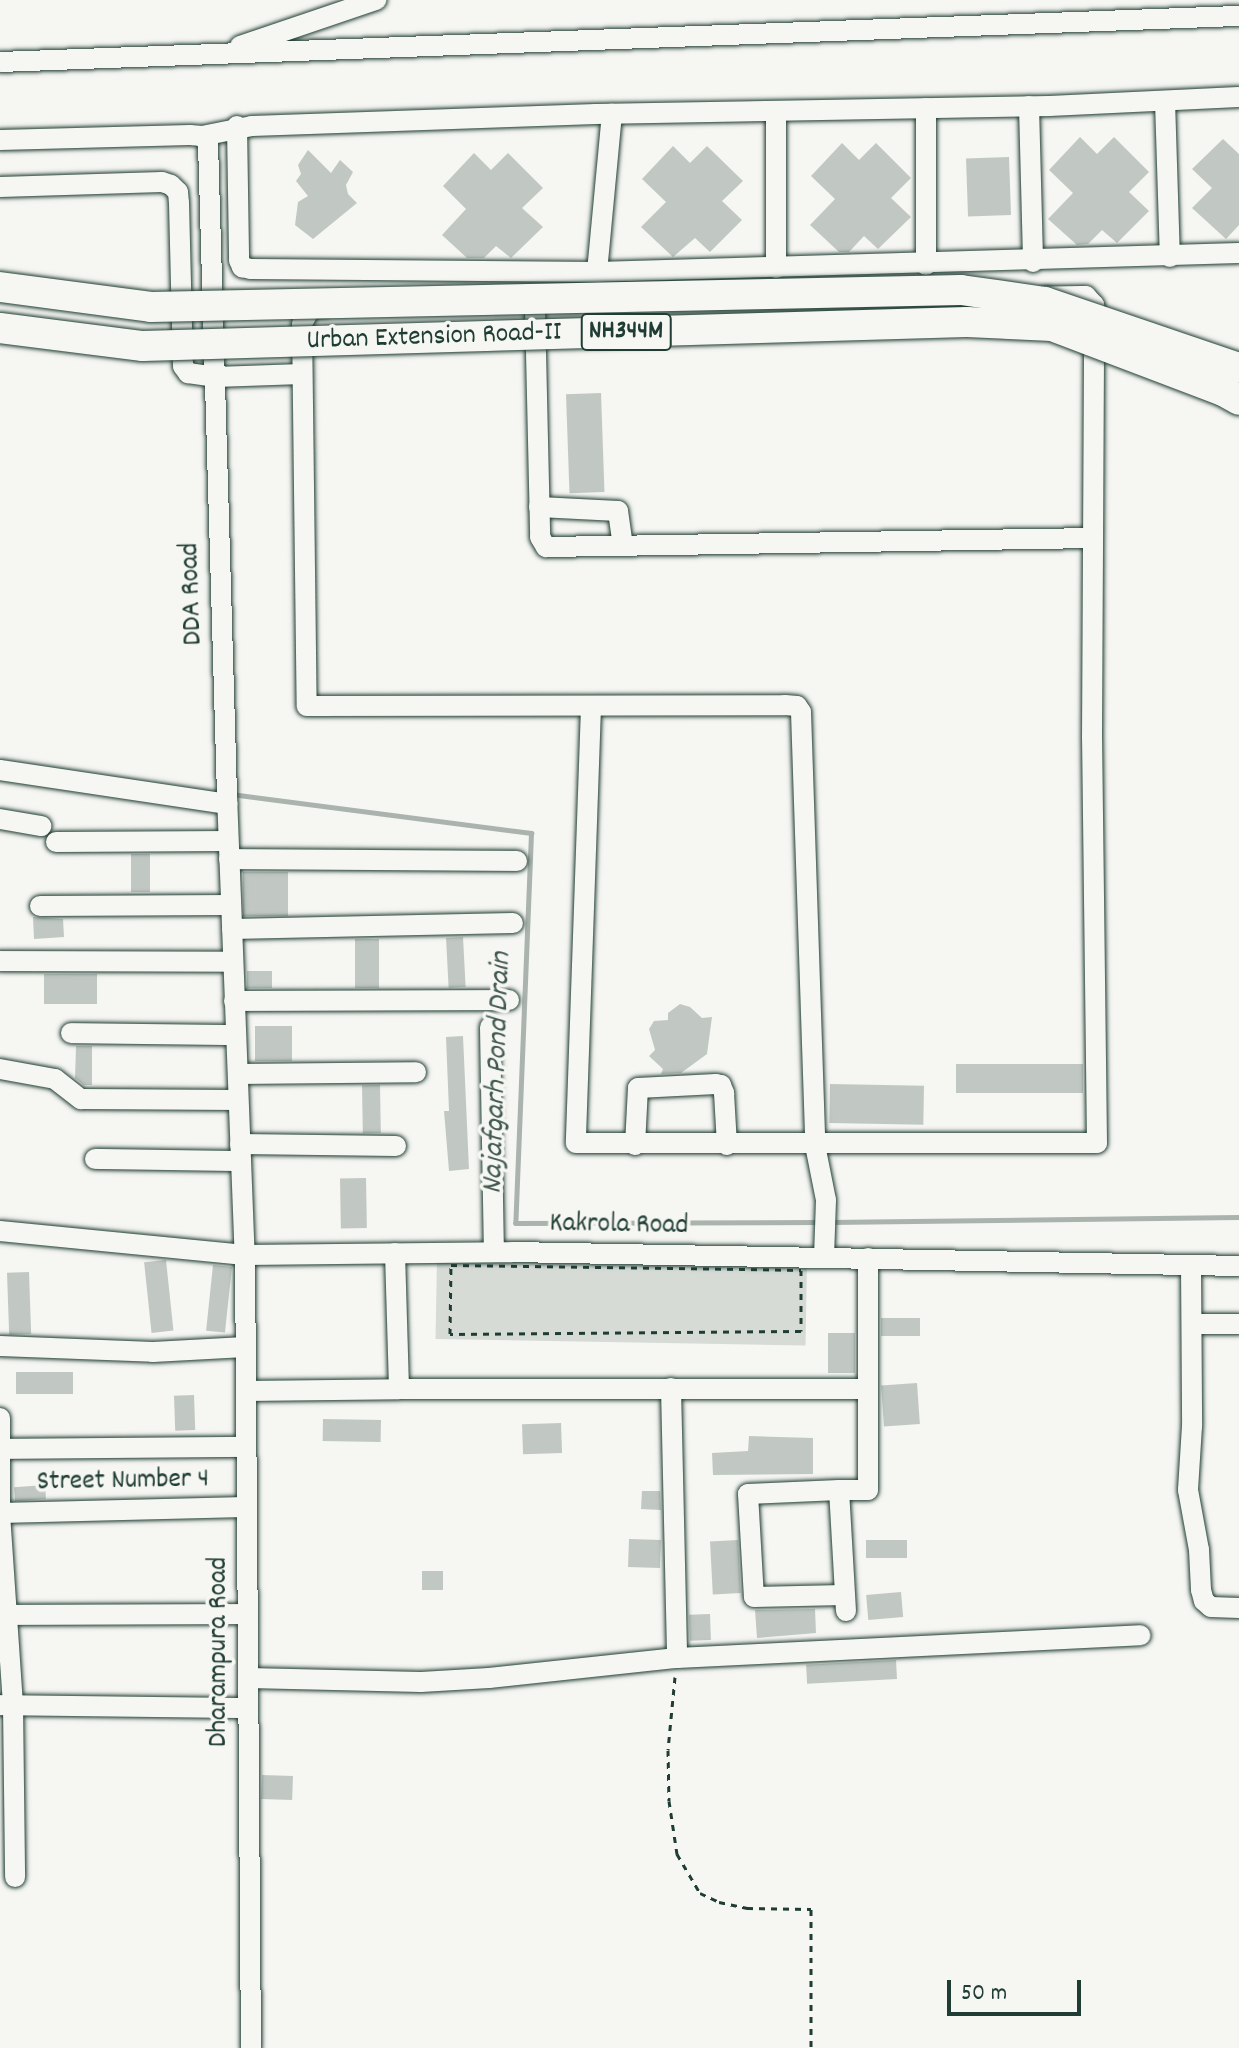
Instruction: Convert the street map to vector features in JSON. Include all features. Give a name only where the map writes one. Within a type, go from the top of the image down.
[{"type":"highway","name":"Urban Extension Road-II","points":[[0,287],[151,307],[961,290],[1045,302],[1239,368]]},
{"type":"highway","name":"Urban Extension Road-II","points":[[0,328],[143,346],[967,322],[1052,326],[1223,391],[1239,400]]},
{"type":"street","points":[[216,54],[376,0]]},
{"type":"street","points":[[0,62],[1239,16]]},
{"type":"street","points":[[0,140],[202,136],[237,126],[612,114],[1029,106],[1239,97]]},
{"type":"street","points":[[1165,101],[1170,257]]},
{"type":"street","points":[[1029,106],[1033,262]]},
{"type":"street","points":[[926,108],[926,265]]},
{"type":"street","points":[[776,111],[776,268]]},
{"type":"street","points":[[597,272],[612,114]]},
{"type":"street","points":[[237,126],[242,267],[597,272],[1033,262],[1239,253]]},
{"type":"street","name":"DDA Road","points":[[202,136],[208,143],[227,794],[245,1255]]},
{"type":"street","points":[[0,187],[162,182],[171,185],[178,192],[179,203],[183,366],[188,373],[215,377],[302,374]]},
{"type":"street","points":[[591,707],[576,1143],[582,1145],[815,1145],[1097,1143],[1092,538],[1094,305],[1086,296],[744,309],[311,307],[302,324],[307,706],[785,705],[797,706],[801,712],[815,1145],[826,1200],[824,1258]]},
{"type":"street","points":[[535,308],[539,507],[541,543],[546,547],[1092,538]]},
{"type":"street","points":[[539,507],[618,511],[623,546]]},
{"type":"street","points":[[0,770],[227,794]]},
{"type":"street","points":[[0,819],[41,826]]},
{"type":"street","points":[[56,842],[517,861]]},
{"type":"street","points":[[40,906],[231,905]]},
{"type":"street","points":[[232,929],[513,923]]},
{"type":"street","points":[[0,961],[233,962]]},
{"type":"street","points":[[234,1001],[509,1000]]},
{"type":"street","points":[[490,1027],[494,1252]]},
{"type":"street","points":[[71,1033],[236,1035]]},
{"type":"street","points":[[0,1069],[55,1079],[81,1099],[238,1100]]},
{"type":"street","points":[[238,1074],[416,1072]]},
{"type":"street","points":[[635,1145],[638,1088],[716,1084],[721,1085],[724,1093],[727,1145]]},
{"type":"street","points":[[95,1159],[396,1146]]},
{"type":"street","name":"Kakrola Road","points":[[0,1231],[245,1255],[494,1252],[1239,1266]]},
{"type":"street","points":[[395,1253],[399,1389]]},
{"type":"street","name":"Dharampura Road","points":[[245,1255],[251,2048]]},
{"type":"street","points":[[839,1490],[845,1603],[754,1597],[748,1494],[839,1490],[868,1490],[868,1258]]},
{"type":"street","points":[[1191,1265],[1192,1426],[1188,1490],[1199,1550],[1201,1590],[1204,1601],[1211,1607],[1239,1608]]},
{"type":"street","points":[[1192,1324],[1239,1324]]},
{"type":"street","points":[[0,1346],[153,1352],[245,1347]]},
{"type":"street","points":[[671,1388],[677,1658]]},
{"type":"street","points":[[246,1391],[866,1389]]},
{"type":"street","points":[[0,1418],[10,1867]]},
{"type":"street","points":[[1,1449],[246,1447]]},
{"type":"street","name":"Street Number 4","points":[[0,1513],[246,1507]]},
{"type":"street","points":[[4,1615],[247,1614]]},
{"type":"street","points":[[248,1678],[421,1682],[677,1658],[1140,1635]]},
{"type":"street","points":[[6,1705],[248,1708]]},
{"type":"path","points":[[451,1265],[801,1270],[801,1331],[450,1334],[451,1265]]},
{"type":"path","points":[[677,1658],[668,1750],[669,1801],[677,1854],[700,1893],[719,1902],[747,1908],[811,1909],[811,2048]]},
{"type":"shaded area","points":[[437,1257],[807,1263],[806,1345],[436,1339]]},
{"type":"building","points":[[1080,137],[1097,154],[1114,137],[1149,172],[1129,192],[1149,211],[1117,243],[1102,230],[1088,244],[1077,245],[1048,219],[1073,193],[1049,170]]},
{"type":"building","points":[[1223,139],[1239,154],[1239,225],[1226,239],[1192,208],[1212,188],[1192,169]]},
{"type":"building","points":[[842,143],[859,160],[876,143],[911,178],[891,198],[911,217],[878,249],[864,236],[849,252],[839,252],[810,225],[835,199],[811,176]]},
{"type":"building","points":[[673,146],[690,163],[707,146],[743,181],[722,201],[742,220],[710,252],[695,238],[673,257],[641,227],[666,202],[642,179]]},
{"type":"building","points":[[308,150],[331,173],[340,160],[353,172],[346,185],[348,194],[357,203],[313,239],[295,225],[298,202],[308,196],[296,181],[301,174],[298,165]]},
{"type":"building","points":[[474,153],[491,170],[508,153],[543,188],[522,208],[543,227],[511,258],[496,246],[484,258],[467,258],[442,235],[466,209],[443,186]]},
{"type":"building","points":[[1009,157],[1011,215],[968,216],[966,159]]},
{"type":"building","points":[[601,393],[604,492],[569,493],[566,394]]},
{"type":"building","points":[[131,854],[150,854],[150,892],[131,892]]},
{"type":"building","points":[[243,872],[288,872],[288,916],[243,916]]},
{"type":"building","points":[[33,917],[63,919],[64,937],[34,939]]},
{"type":"building","points":[[463,937],[466,987],[449,988],[446,938]]},
{"type":"building","points":[[355,939],[379,939],[379,988],[355,988]]},
{"type":"building","points":[[247,971],[272,971],[272,988],[247,988]]},
{"type":"building","points":[[44,974],[97,974],[97,1004],[44,1004]]},
{"type":"building","points":[[680,1004],[690,1007],[702,1018],[712,1017],[707,1054],[681,1073],[661,1074],[663,1069],[649,1056],[655,1050],[649,1029],[654,1021],[668,1020],[668,1013]]},
{"type":"building","points":[[255,1026],[292,1026],[292,1061],[255,1061]]},
{"type":"building","points":[[463,1036],[469,1169],[449,1171],[444,1111],[449,1111],[446,1037]]},
{"type":"building","points":[[76,1046],[92,1046],[92,1085],[84,1085],[75,1078]]},
{"type":"building","points":[[956,1064],[1083,1064],[1083,1093],[956,1093]]},
{"type":"building","points":[[830,1084],[924,1086],[923,1125],[829,1123]]},
{"type":"building","points":[[362,1085],[380,1085],[381,1133],[363,1133]]},
{"type":"building","points":[[340,1178],[366,1178],[367,1228],[341,1228]]},
{"type":"building","points":[[166,1260],[173,1331],[152,1333],[144,1262]]},
{"type":"building","points":[[213,1265],[232,1267],[225,1333],[206,1331]]},
{"type":"building","points":[[29,1272],[31,1334],[9,1335],[7,1273]]},
{"type":"building","points":[[881,1318],[920,1318],[920,1336],[881,1336]]},
{"type":"building","points":[[828,1333],[855,1333],[855,1373],[828,1373]]},
{"type":"building","points":[[16,1372],[73,1372],[73,1394],[16,1394]]},
{"type":"building","points":[[917,1383],[920,1424],[884,1426],[881,1386]]},
{"type":"building","points":[[194,1395],[195,1430],[175,1431],[174,1396]]},
{"type":"building","points":[[323,1419],[381,1420],[381,1442],[323,1441]]},
{"type":"building","points":[[561,1423],[562,1453],[523,1454],[522,1424]]},
{"type":"building","points":[[749,1436],[813,1438],[813,1474],[713,1475],[712,1453],[748,1451]]},
{"type":"building","points":[[45,1485],[46,1499],[15,1501],[14,1487]]},
{"type":"building","points":[[642,1491],[660,1491],[661,1510],[641,1509]]},
{"type":"building","points":[[629,1539],[661,1540],[660,1568],[628,1567]]},
{"type":"building","points":[[738,1540],[741,1593],[713,1594],[710,1541]]},
{"type":"building","points":[[866,1540],[907,1540],[907,1558],[866,1558]]},
{"type":"building","points":[[422,1571],[443,1571],[443,1590],[422,1590]]},
{"type":"building","points":[[901,1592],[903,1617],[868,1620],[866,1595]]},
{"type":"building","points":[[815,1609],[816,1633],[757,1638],[755,1610]]},
{"type":"building","points":[[710,1614],[711,1640],[690,1641],[689,1615]]},
{"type":"building","points":[[896,1660],[897,1679],[807,1684],[806,1665]]},
{"type":"building","points":[[262,1775],[293,1776],[292,1800],[261,1799]]},
{"type":"waterway","name":"Najafgarh Pond Drain","points":[[231,794],[531,833],[515,1223],[820,1222]]},
{"type":"waterway","name":"Najafgarh Pond Drain","points":[[830,1222],[1239,1217]]}]
